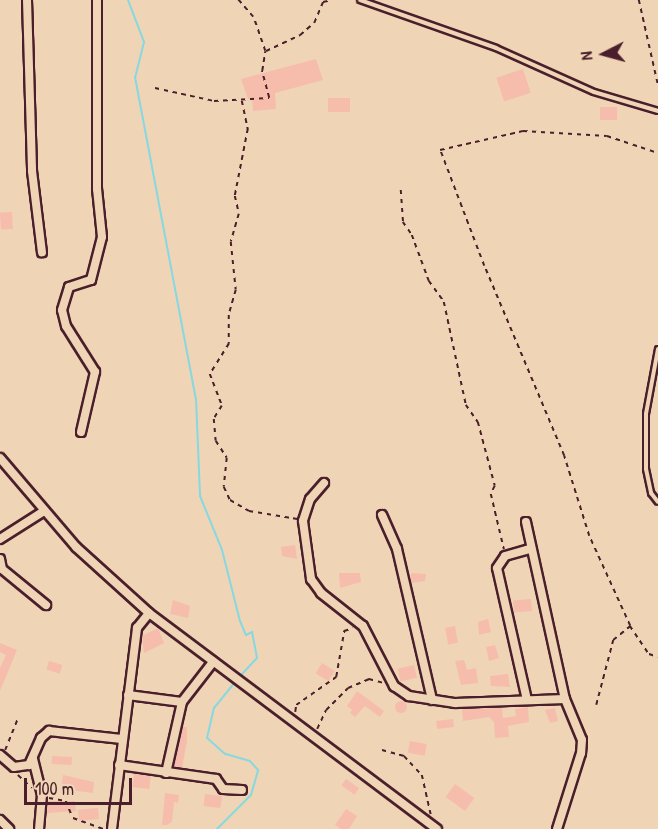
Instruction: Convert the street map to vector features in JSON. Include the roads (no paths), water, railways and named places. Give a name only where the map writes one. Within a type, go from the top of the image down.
[{"type":"street","points":[[27,0],[32,171],[42,252]]},
{"type":"street","points":[[81,432],[94,372],[66,326],[62,310],[69,287],[91,280],[102,237],[96,156],[97,0]]},
{"type":"street","points":[[0,458],[76,548],[149,613],[241,683],[293,718],[435,827]]},
{"type":"street","points":[[324,483],[310,499],[303,521],[314,586],[363,626],[394,686],[409,696],[432,700],[565,699]]},
{"type":"street","points":[[0,539],[44,511]]},
{"type":"street","points":[[382,515],[397,549],[432,700]]},
{"type":"street","points":[[526,522],[531,533],[530,549],[565,699],[579,728],[581,753],[557,829]]},
{"type":"street","points":[[527,700],[498,574],[498,561],[505,556],[530,549]]},
{"type":"street","points":[[0,559],[2,568],[46,605]]},
{"type":"street","points":[[112,829],[137,628],[149,613]]},
{"type":"street","points":[[166,773],[182,702],[213,662]]},
{"type":"street","points":[[128,695],[182,702]]},
{"type":"street","points":[[3,758],[21,768],[33,759],[41,738],[49,731],[122,739]]},
{"type":"street","points":[[33,759],[42,795],[39,829]]},
{"type":"street","points":[[119,765],[216,779],[223,789],[242,790]]},
{"type":"street","points":[[0,820],[9,829]]},
{"type":"lane","points":[[360,0],[496,48],[594,92],[658,111]]},
{"type":"lane","points":[[658,350],[646,414],[646,469],[651,493],[658,502]]},
{"type":"waterway","points":[[128,0],[144,42],[135,77],[196,399],[200,496],[222,550],[240,621],[246,635],[252,632],[257,658],[239,677]]},
{"type":"waterway","points":[[217,829],[251,795],[258,770],[250,761],[225,754],[207,738],[214,708],[236,681]]}]
